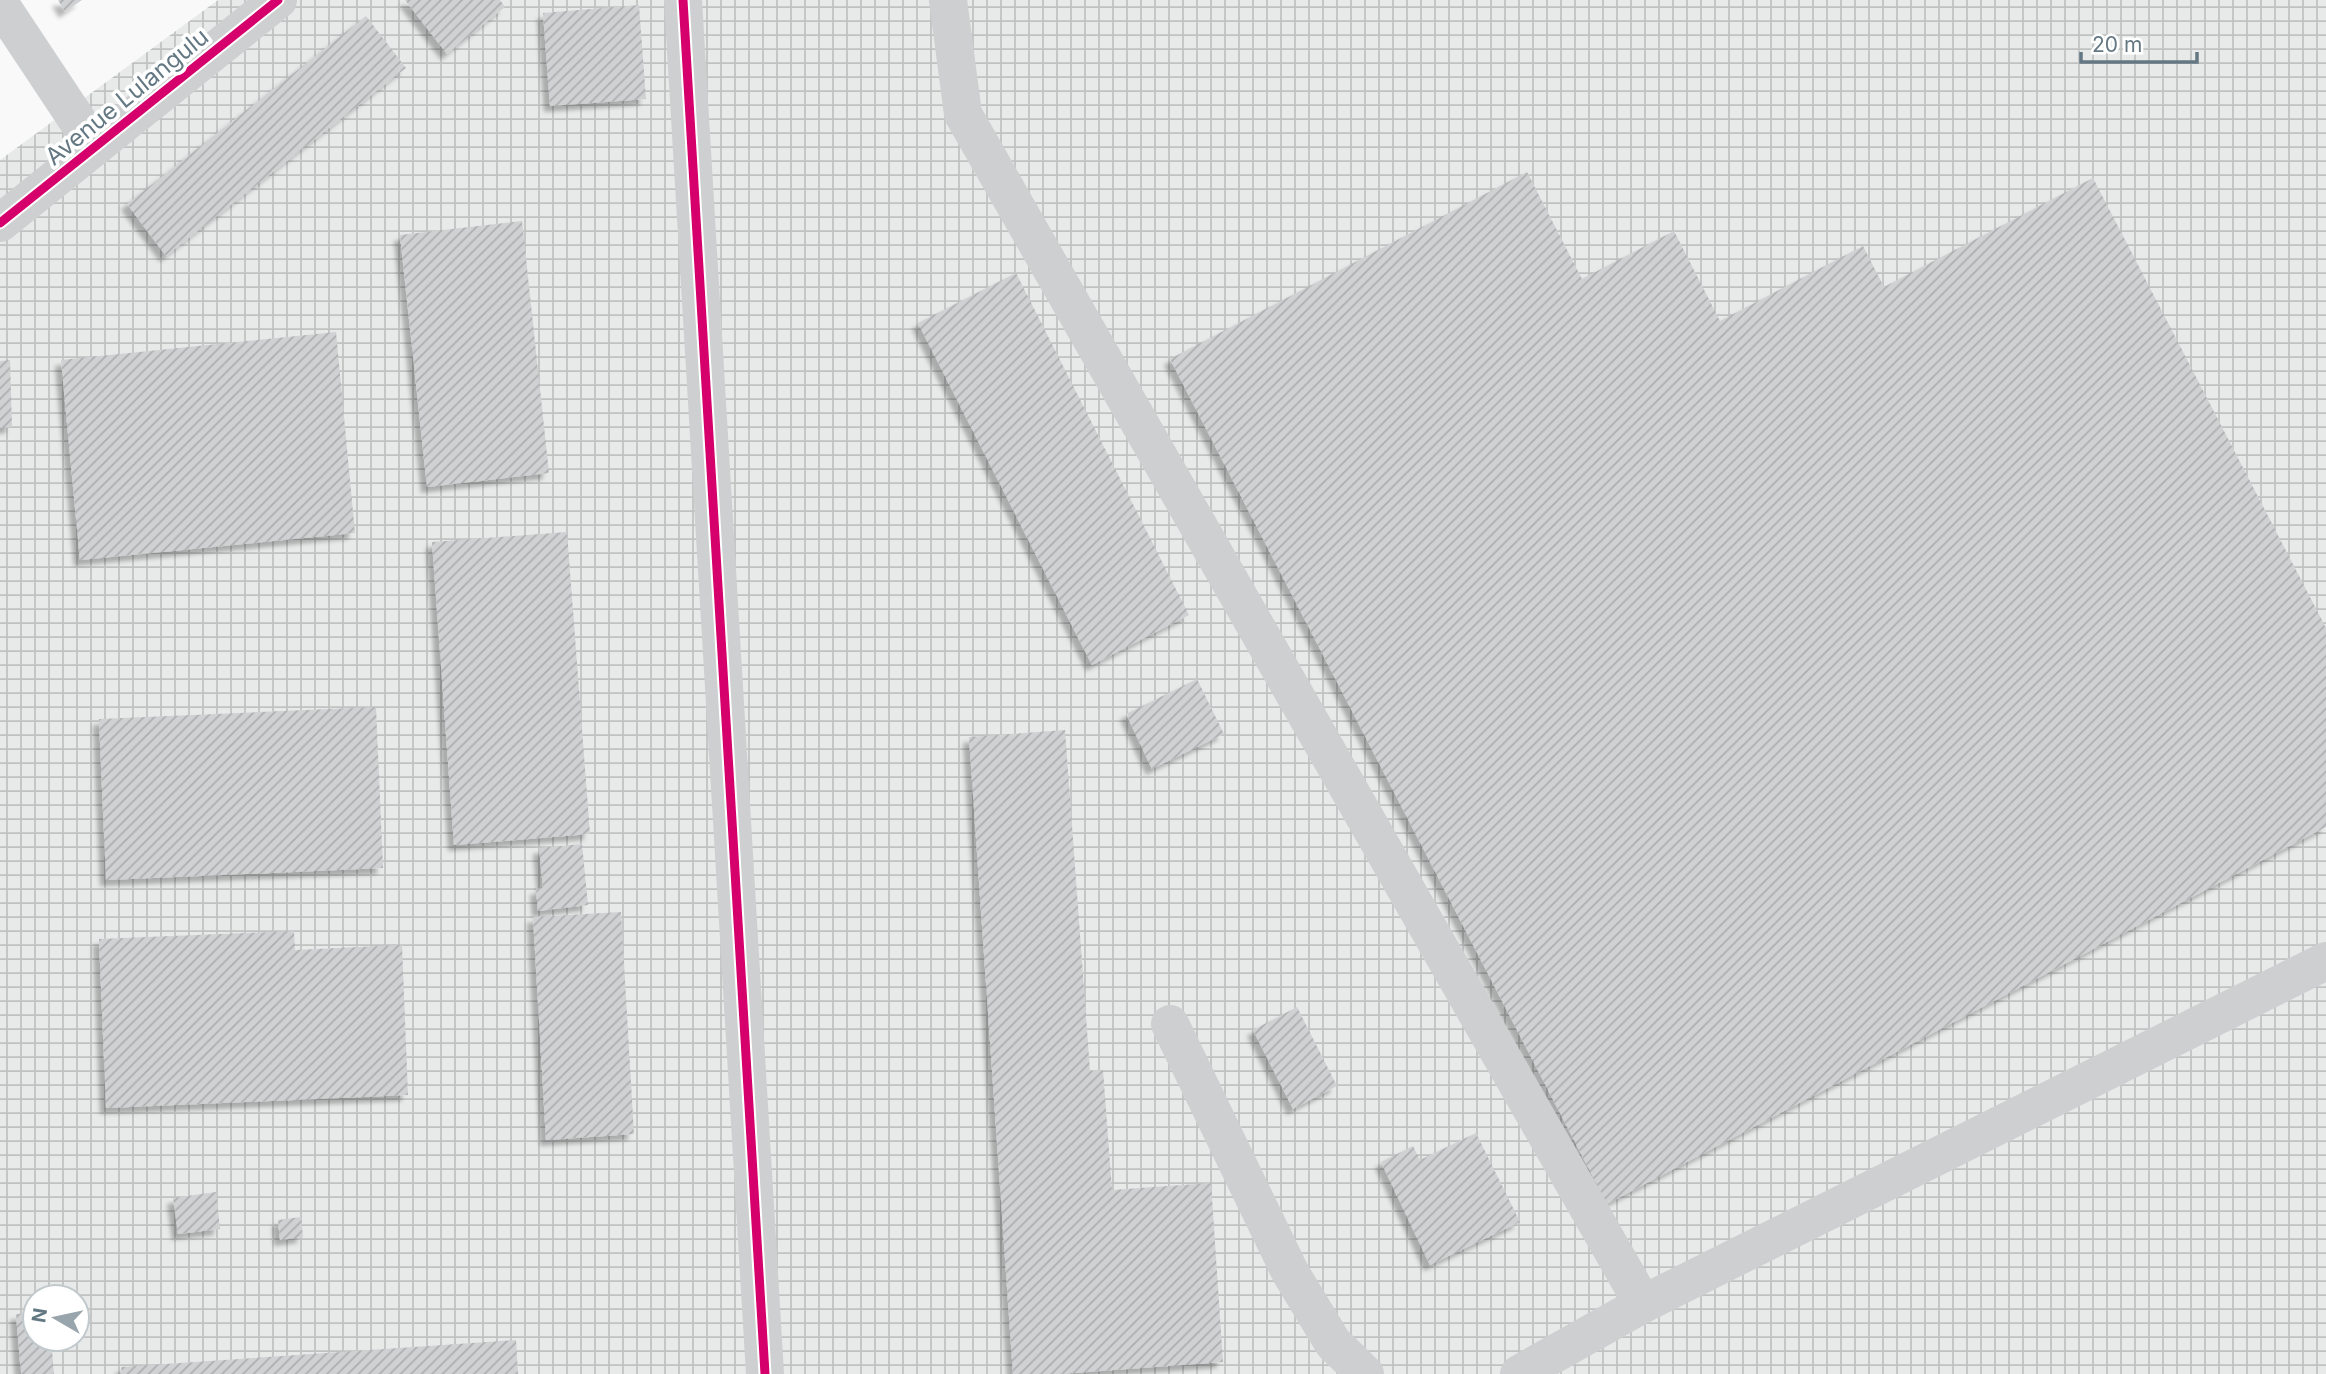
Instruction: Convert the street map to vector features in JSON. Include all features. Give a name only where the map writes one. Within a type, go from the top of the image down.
[{"type":"street","name":"Avenue Lulangulu","points":[[0,223],[278,0]]},
{"type":"street","points":[[682,0],[765,1374]]},
{"type":"street","points":[[948,0],[963,114],[1643,1304]]},
{"type":"street","points":[[0,4],[95,147]]},
{"type":"street","points":[[1519,1374],[1643,1304],[2326,961]]},
{"type":"street","points":[[1170,1024],[1290,1272],[1333,1343],[1366,1374]]},
{"type":"shaded area","points":[[218,0],[2326,0],[2326,1374],[0,1374],[0,160]]},
{"type":"building","points":[[58,0],[82,0],[65,12]]},
{"type":"building","points":[[405,0],[500,0],[505,7],[447,54]]},
{"type":"building","points":[[639,5],[646,99],[550,106],[543,13]]},
{"type":"building","points":[[366,16],[406,68],[166,256],[127,204]]},
{"type":"building","points":[[1527,172],[1582,279],[1674,231],[1720,321],[1863,246],[1884,287],[2093,178],[2326,628],[2326,827],[1607,1204],[1170,359]]},
{"type":"building","points":[[522,221],[549,473],[427,487],[400,235]]},
{"type":"building","points":[[1016,273],[1189,615],[1092,665],[918,323]]},
{"type":"building","points":[[336,332],[355,533],[80,560],[61,360]]},
{"type":"building","points":[[10,360],[12,427],[0,428],[0,361]]},
{"type":"building","points":[[567,532],[590,834],[454,845],[432,542]]},
{"type":"building","points":[[1197,679],[1224,734],[1152,769],[1126,714]]},
{"type":"building","points":[[376,707],[383,868],[106,880],[99,719]]},
{"type":"building","points":[[1065,730],[1090,1071],[1103,1070],[1112,1190],[1211,1183],[1223,1362],[1060,1374],[1013,1374],[969,737]]},
{"type":"building","points":[[582,844],[588,905],[538,911],[536,889],[543,888],[539,848]]},
{"type":"building","points":[[621,912],[634,1134],[546,1140],[533,917]]},
{"type":"building","points":[[294,931],[295,950],[402,945],[408,1095],[106,1108],[99,939]]},
{"type":"building","points":[[1297,1007],[1337,1086],[1293,1109],[1253,1030]]},
{"type":"building","points":[[1476,1133],[1520,1222],[1430,1265],[1381,1162],[1413,1146],[1420,1160]]},
{"type":"building","points":[[216,1192],[220,1229],[178,1234],[173,1198]]},
{"type":"building","points":[[301,1217],[303,1237],[280,1240],[278,1220]]},
{"type":"building","points":[[16,1314],[21,1314],[21,1353],[52,1353],[54,1374],[21,1374]]},
{"type":"building","points":[[516,1340],[518,1374],[122,1374],[121,1367]]},
{"type":"cycle path","points":[[0,223],[278,0]]},
{"type":"cycle path","points":[[683,0],[765,1374]]}]
